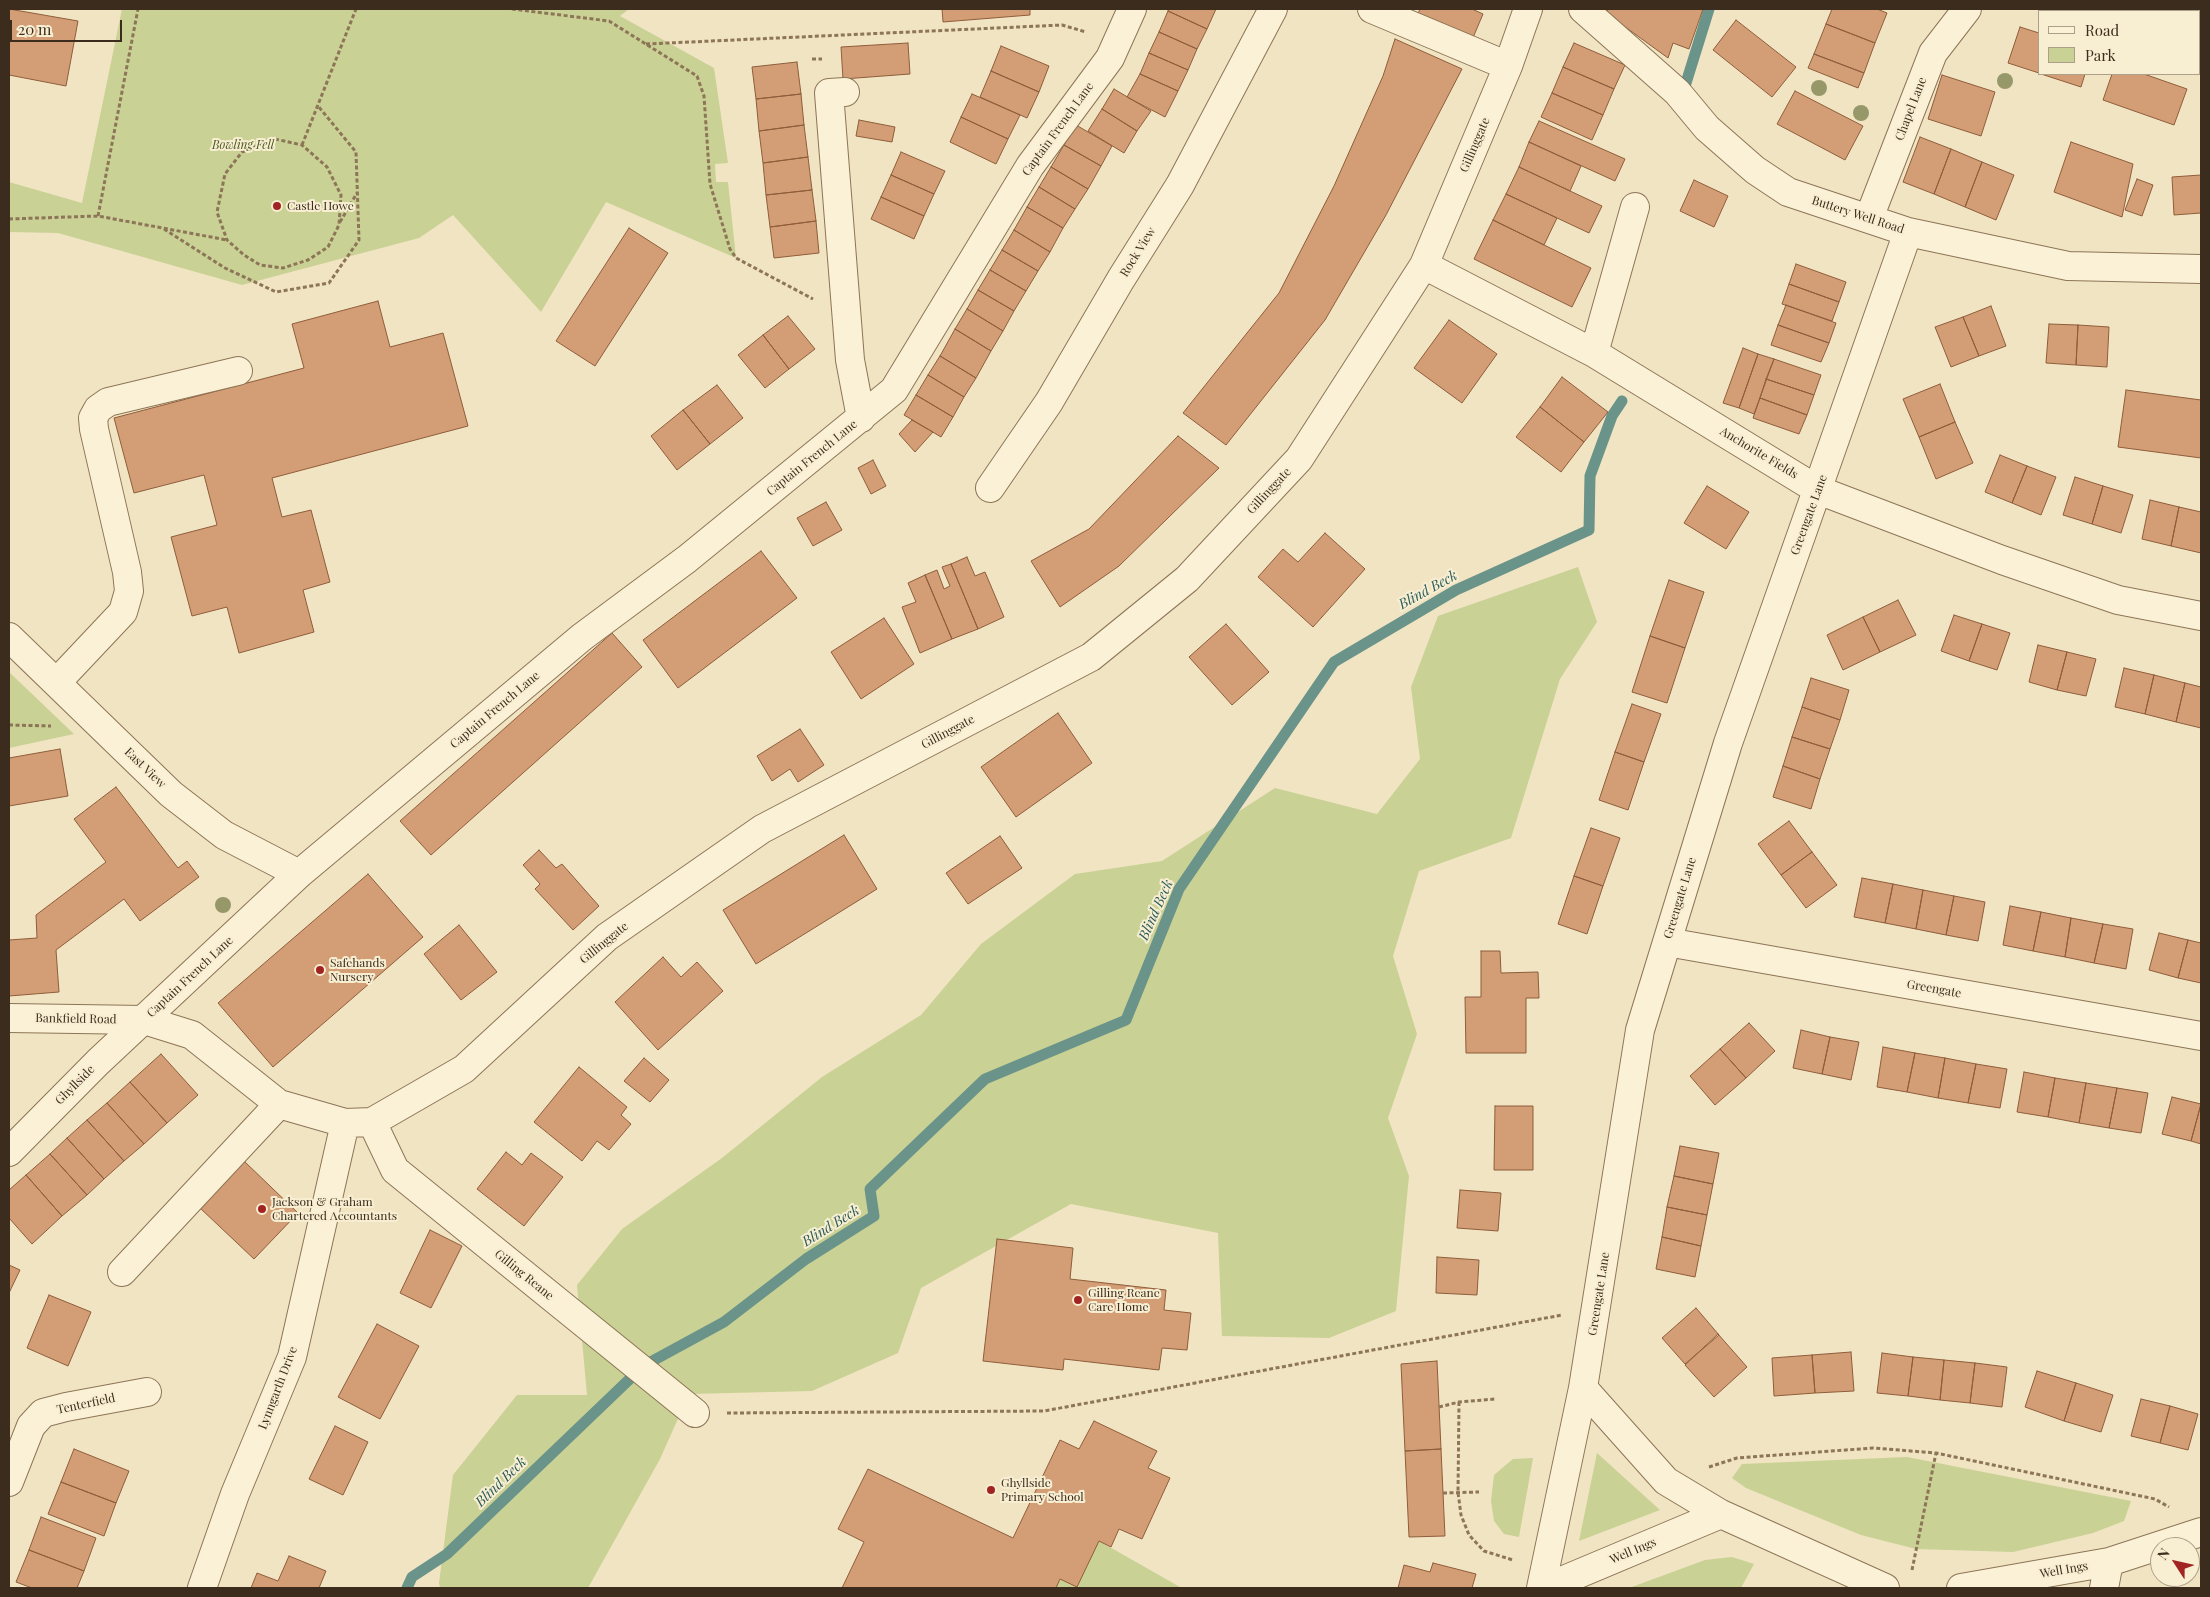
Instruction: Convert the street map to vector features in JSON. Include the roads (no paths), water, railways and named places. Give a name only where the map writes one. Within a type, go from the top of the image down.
[{"type":"street","name":"Captain French Lane","points":[[144,1020],[299,874],[582,637],[695,554],[894,390],[1030,166],[1110,58],[1132,9]]},
{"type":"street","name":"Rock View","points":[[990,488],[1049,402],[1121,279],[1180,185],[1273,9]]},
{"type":"street","points":[[1372,9],[1508,66]]},
{"type":"street","name":"Gillinggate","points":[[144,1020],[192,1035],[279,1104],[345,1123],[372,1122],[464,1069],[607,937],[762,829],[1091,657],[1187,579],[1299,459],[1424,265],[1508,66],[1528,9]]},
{"type":"street","name":"Buttery Well Road","points":[[1583,9],[1677,92],[1707,128],[1755,170],[1788,192],[1908,232],[2068,266],[2201,269]]},
{"type":"street","name":"Chapel Lane","points":[[1869,218],[1933,53],[1968,9]]},
{"type":"street","name":"Captain French Lane","points":[[845,92],[828,93],[850,360],[861,418]]},
{"type":"street","points":[[1594,353],[1635,207]]},
{"type":"street","name":"Greengate Lane","points":[[1543,1582],[1583,1388],[1640,1030],[1728,742],[1908,232]]},
{"type":"street","name":"Anchorite Fields","points":[[1424,265],[1594,353],[1818,490],[2002,560],[2118,600],[2201,616]]},
{"type":"street","points":[[57,682],[123,612],[129,592],[127,572],[94,429],[93,418],[98,409],[108,402],[238,371]]},
{"type":"street","name":"East View","points":[[9,637],[171,794],[224,835],[299,874]]},
{"type":"street","name":"Greengate","points":[[1667,942],[2201,1036]]},
{"type":"street","name":"Bankfield Road","points":[[9,1018],[144,1020]]},
{"type":"street","name":"Ghyllside","points":[[9,1152],[98,1062],[144,1020]]},
{"type":"street","points":[[122,1272],[279,1104]]},
{"type":"street","name":"Gilling Reane","points":[[372,1122],[394,1170],[695,1413]]},
{"type":"street","name":"Lynngarth Drive","points":[[202,1588],[235,1494],[292,1357],[345,1123]]},
{"type":"street","points":[[1583,1388],[1666,1481],[1721,1514],[1884,1588]]},
{"type":"street","name":"Tenterfield","points":[[9,1482],[31,1426],[43,1413],[66,1406],[146,1392]]},
{"type":"street","name":"Well Ings","points":[[1543,1582],[1721,1514]]},
{"type":"street","name":"Well Ings","points":[[1961,1588],[2106,1575],[2201,1532]]},
{"type":"waterway","name":"Blind Beck","points":[[1686,83],[1709,9]]},
{"type":"waterway","name":"Blind Beck","points":[[645,1365],[724,1322],[806,1259],[874,1216],[870,1189],[985,1079],[1126,1020],[1179,889],[1334,662],[1456,590],[1589,530],[1590,476],[1612,416],[1622,401]]},
{"type":"waterway","name":"Blind Beck","points":[[407,1588],[412,1577],[447,1554],[636,1373]]},
{"type":"place","name":"Castle Howe","points":[[277,206]]},
{"type":"place","name":"Safehands Nursery","points":[[320,970]]},
{"type":"place","name":"Jackson & Graham Chartered Accountants","points":[[262,1209]]},
{"type":"place","name":"Gilling Reane Care Home","points":[[1078,1300]]},
{"type":"place","name":"Ghyllside Primary School","points":[[991,1490]]},
{"type":"park label","name":"Bowling Fell","points":[[243,145]]}]
